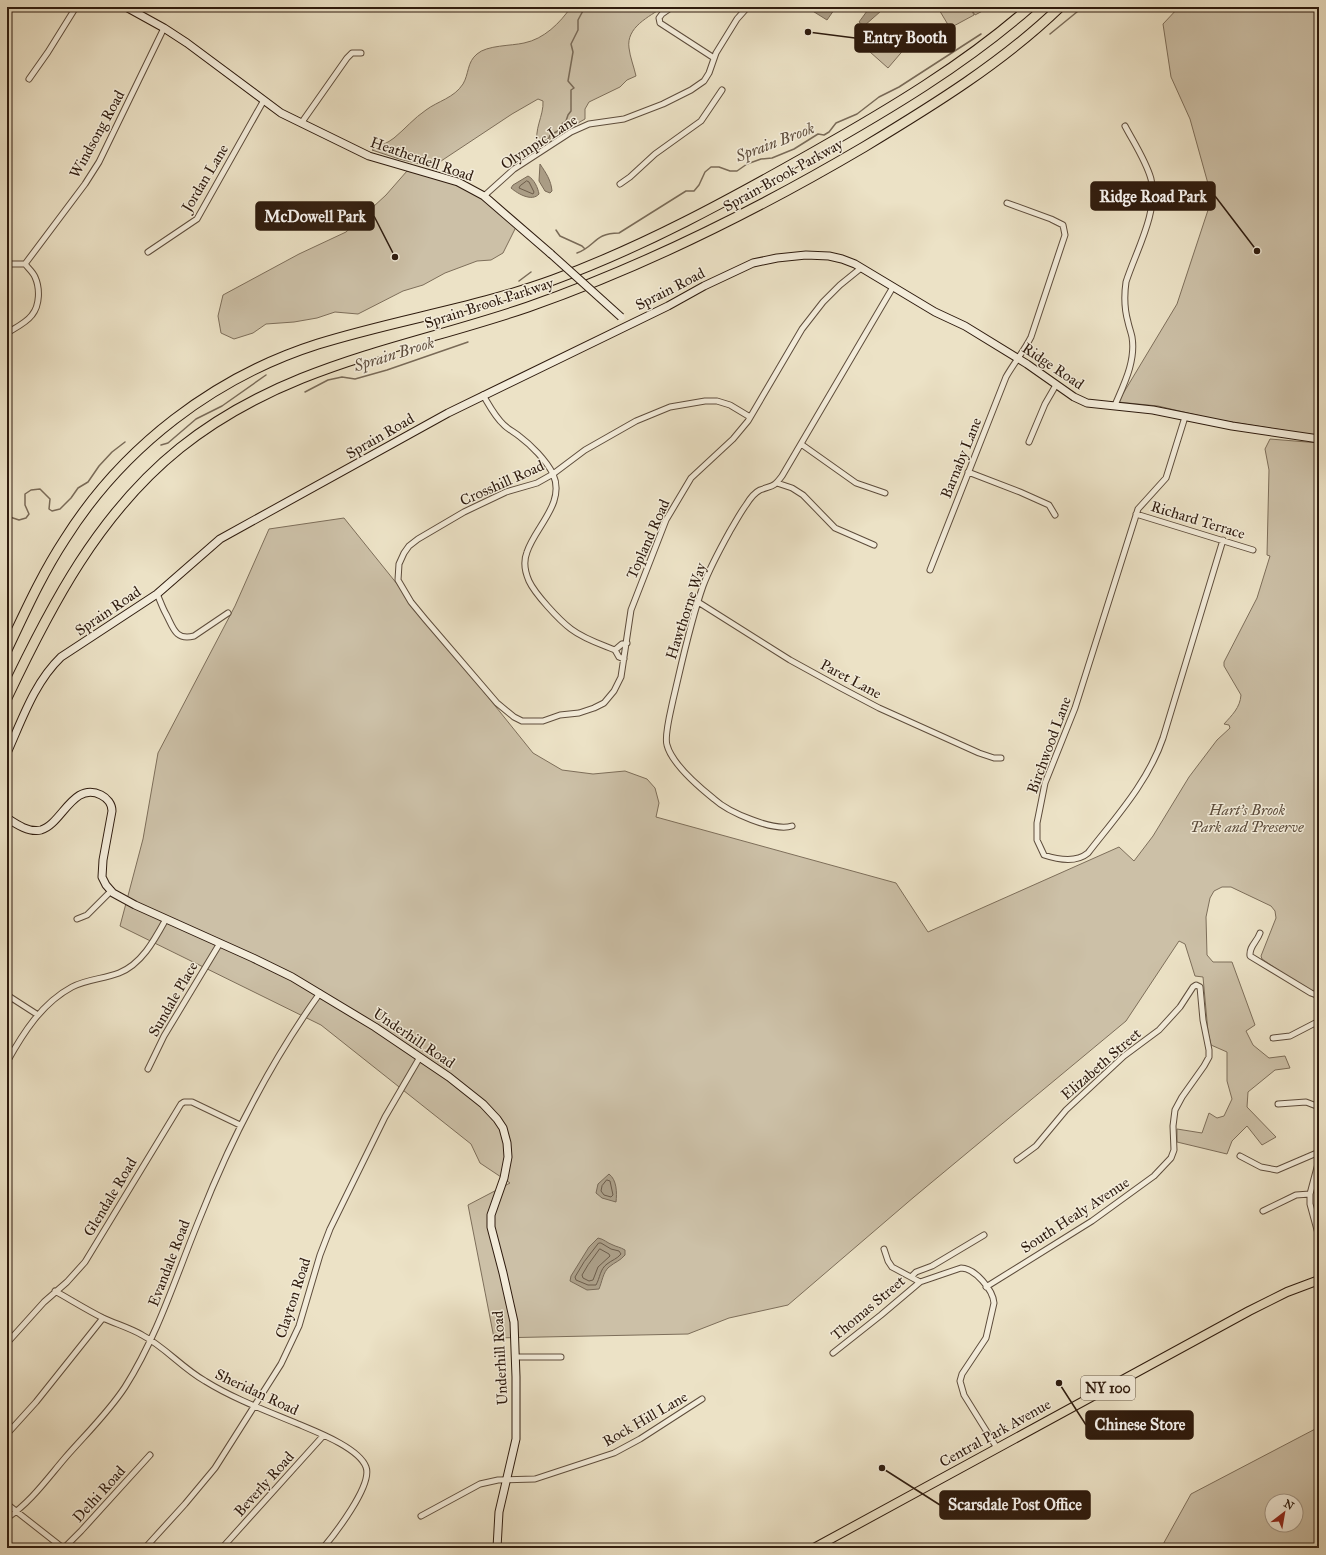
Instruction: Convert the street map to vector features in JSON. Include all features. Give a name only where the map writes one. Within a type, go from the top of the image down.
[{"type":"highway","name":"Sprain Brook Parkway","points":[[7,650],[54,556],[96,495],[120,468],[147,442],[204,398],[252,370],[303,349],[338,338],[457,309],[516,292],[585,268],[652,238],[766,178],[894,105],[970,55],[1000,33],[1030,7]]},
{"type":"highway","name":"Sprain Brook Parkway","points":[[7,698],[54,604],[82,557],[104,526],[127,498],[152,472],[214,422],[256,398],[306,375],[358,357],[499,316],[562,294],[647,260],[719,226],[827,168],[926,109],[1030,34],[1060,7]]},
{"type":"main road","name":"Central Park Avenue","points":[[814,1548],[824,1546],[997,1448],[1249,1311],[1287,1292],[1319,1280]]},
{"type":"street","points":[[7,11],[9,7]]},
{"type":"street","points":[[29,79],[76,7]]},
{"type":"street","name":"Heatherdell Road","points":[[126,7],[164,28],[187,43],[282,113],[369,156],[458,182],[484,196],[621,316],[629,325]]},
{"type":"street","points":[[672,7],[659,18],[660,23],[714,61]]},
{"type":"street","name":"Olympic Lane","points":[[484,196],[514,169],[571,132],[589,124],[624,119],[663,104],[691,90],[704,81],[710,73],[716,53],[744,10],[744,7]]},
{"type":"street","name":"Windsong Road","points":[[25,264],[99,162],[164,28]]},
{"type":"street","points":[[302,122],[347,58],[352,53],[361,53]]},
{"type":"street","points":[[620,184],[655,154],[701,121],[722,90]]},
{"type":"street","name":"Jordan Lane","points":[[148,252],[197,219],[264,100]]},
{"type":"street","points":[[1115,405],[1132,360],[1132,337],[1124,304],[1126,282],[1153,206],[1151,180],[1147,168],[1125,126]]},
{"type":"street","name":"Barnaby Lane","points":[[930,570],[1006,377],[1031,337],[1064,242],[1065,231],[1063,225],[1007,203]]},
{"type":"street","name":"Sprain Road","points":[[7,753],[30,702],[52,666],[61,657],[157,594],[220,539],[394,442],[483,395],[668,306],[704,286],[753,263],[777,258],[806,255],[829,256],[842,259]]},
{"type":"street","name":"Ridge Road","points":[[842,259],[861,268],[935,312],[965,326],[1018,358],[1074,397],[1087,403],[1153,410],[1239,427],[1319,439]]},
{"type":"street","points":[[7,264],[25,264],[35,276],[38,287],[38,303],[31,316],[7,334]]},
{"type":"street","name":"Topland Road","points":[[489,694],[509,713],[522,721],[543,721],[560,715],[579,713],[594,708],[610,697],[618,685],[632,610],[640,585],[667,518],[691,478],[733,439],[750,417],[802,329],[840,285],[861,268]]},
{"type":"street","points":[[874,545],[835,528],[803,495],[792,488],[777,483],[893,287]]},
{"type":"street","points":[[1029,442],[1045,404],[1056,385]]},
{"type":"street","points":[[483,395],[503,425],[532,447],[553,474],[555,486],[554,500],[527,551],[525,560],[525,572],[529,583],[555,615],[571,629],[587,639],[614,650],[619,657],[624,659]]},
{"type":"street","name":"Crosshill Road","points":[[489,694],[411,602],[398,580],[399,564],[409,546],[418,539],[464,512],[506,492],[538,482],[553,474],[585,450],[604,439],[636,421],[670,407],[705,400],[717,401],[730,405],[750,417]]},
{"type":"street","name":"Birchwood Lane","points":[[1185,417],[1166,478],[1138,509],[1136,514],[1075,708],[1045,783],[1037,823],[1037,840],[1044,855],[1058,860],[1082,858],[1088,853],[1136,790],[1150,769],[1163,738],[1223,540]]},
{"type":"street","points":[[801,444],[856,483],[885,493]]},
{"type":"street","points":[[968,472],[1020,492],[1049,506],[1055,515]]},
{"type":"street","name":"Hawthorne Way","points":[[777,483],[773,487],[759,490],[754,494],[745,506],[718,552],[698,602],[682,661],[669,721],[666,743],[668,750],[684,771],[699,787],[727,809],[772,826],[786,828],[792,826]]},
{"type":"street","name":"Richard Terrace","points":[[1136,514],[1253,550]]},
{"type":"street","points":[[157,594],[172,629],[179,635],[189,637],[194,636],[228,613]]},
{"type":"street","name":"Paret Lane","points":[[698,602],[790,660],[879,708],[980,753],[994,758],[1001,758]]},
{"type":"street","points":[[614,650],[622,644],[627,643]]},
{"type":"street","points":[[7,818],[29,830],[43,830],[74,799],[85,792],[94,792],[106,797],[112,806],[112,811],[103,860],[102,877],[111,891],[87,915],[77,919]]},
{"type":"street","name":"Underhill Road","points":[[111,891],[123,899],[259,961],[320,993],[375,1027],[449,1077],[483,1104],[503,1128],[507,1143],[508,1157],[504,1178],[491,1215],[491,1227],[514,1322],[516,1357],[516,1439],[499,1512],[497,1548]]},
{"type":"street","points":[[7,1062],[25,1031],[51,1001],[73,987],[120,973],[130,967],[144,954],[166,919]]},
{"type":"street","points":[[1260,933],[1258,939],[1251,946],[1250,956],[1310,993],[1319,996]]},
{"type":"street","name":"Sundale Place","points":[[148,1069],[164,1036],[220,943]]},
{"type":"street","name":"Elizabeth Street","points":[[1017,1160],[1036,1146],[1066,1110],[1124,1056],[1159,1030],[1180,1007],[1193,987],[1198,986]]},
{"type":"street","name":"South Healy Avenue","points":[[986,1287],[1092,1221],[1150,1180],[1171,1158],[1174,1150],[1174,1120],[1177,1106],[1209,1057],[1203,1020],[1201,992],[1198,986]]},
{"type":"street","name":"Evandale Road","points":[[7,1518],[16,1512],[32,1496],[114,1402],[138,1365],[170,1295],[211,1188],[240,1125],[264,1080],[304,1014],[320,993]]},
{"type":"street","points":[[7,995],[38,1015]]},
{"type":"street","points":[[1273,1038],[1290,1036],[1319,1021]]},
{"type":"street","name":"Clayton Road","points":[[145,1548],[215,1468],[281,1364],[299,1326],[320,1255],[330,1229],[385,1116],[420,1057]]},
{"type":"street","name":"Glendale Road","points":[[7,1343],[55,1291],[67,1282],[85,1262],[181,1104],[187,1101],[192,1102],[240,1125]]},
{"type":"street","points":[[1278,1104],[1306,1102],[1319,1107]]},
{"type":"street","points":[[1240,1156],[1261,1167],[1277,1170],[1319,1152]]},
{"type":"street","points":[[1319,1160],[1310,1194],[1310,1204],[1319,1238]]},
{"type":"street","points":[[1263,1211],[1296,1194],[1310,1194]]},
{"type":"street","points":[[911,1277],[916,1272],[927,1268],[984,1235]]},
{"type":"street","name":"Thomas Street","points":[[884,1249],[888,1261],[892,1266],[920,1282]]},
{"type":"street","name":"Thomas Street","points":[[833,1353],[920,1282],[964,1268],[973,1271],[986,1287]]},
{"type":"street","points":[[986,1287],[993,1298],[994,1303],[987,1334],[962,1374],[960,1384],[966,1399],[997,1448]]},
{"type":"street","name":"Sheridan Road","points":[[55,1291],[103,1318],[150,1340],[204,1381],[227,1393],[323,1436],[348,1449],[360,1459],[366,1468],[366,1477],[350,1512],[333,1536],[322,1548]]},
{"type":"street","points":[[7,1434],[36,1402],[103,1318]]},
{"type":"street","points":[[516,1357],[561,1357]]},
{"type":"street","name":"Rock Hill Lane","points":[[421,1516],[480,1484],[506,1480],[535,1479],[614,1453],[640,1439],[702,1399]]},
{"type":"street","name":"Beverly Road","points":[[222,1548],[323,1436]]},
{"type":"street","name":"Delhi Road","points":[[64,1548],[150,1455]]},
{"type":"street","points":[[7,1504],[64,1548]]},
{"type":"green space","points":[[571,7],[663,7],[640,23],[631,34],[629,48],[636,76],[627,80],[620,87],[589,102],[585,109],[585,119],[538,146],[537,134],[543,101],[538,99],[512,114],[432,167],[399,159],[372,150],[392,140],[422,113],[455,93],[465,80],[471,61],[481,51],[499,46],[524,43],[538,38],[551,30]]},
{"type":"green space","points":[[970,7],[974,15],[950,28],[938,8]]},
{"type":"green space","points":[[970,7],[990,7],[975,15]]},
{"type":"green space","points":[[1179,7],[1319,7],[1319,436],[1213,419],[1158,406],[1118,402],[1177,304],[1212,198],[1190,119],[1171,77],[1163,24]]},
{"type":"green space","points":[[888,31],[906,47],[888,68],[870,52]]},
{"type":"green space","points":[[407,171],[454,184],[472,192],[499,211],[516,227],[503,253],[491,260],[477,261],[445,273],[423,285],[403,291],[358,314],[335,312],[317,318],[294,322],[266,324],[253,333],[234,339],[221,333],[218,316],[223,295],[299,254],[346,232],[386,195]]},
{"type":"green space","name":"Hart's Brook Park and Preserve","points":[[1270,439],[1319,443],[1319,995],[1306,989],[1262,959],[1261,956],[1276,918],[1275,911],[1271,906],[1231,887],[1222,887],[1214,891],[1210,898],[1206,917],[1207,955],[1213,962],[1232,962],[1255,1025],[1246,1031],[1253,1045],[1269,1058],[1285,1056],[1290,1068],[1275,1070],[1248,1092],[1247,1107],[1276,1137],[1262,1145],[1247,1126],[1232,1141],[1227,1154],[1177,1142],[1177,1129],[1202,1133],[1209,1113],[1217,1118],[1224,1116],[1232,1099],[1227,1081],[1227,1052],[1211,1045],[1208,1032],[1203,977],[1195,976],[1185,944],[1179,941],[1126,1021],[914,1197],[788,1305],[729,1318],[688,1334],[494,1338],[468,1205],[510,1183],[480,1163],[471,1144],[321,1025],[120,926],[143,839],[158,753],[235,606],[269,529],[344,518],[533,753],[562,770],[593,774],[625,771],[647,779],[655,788],[659,803],[656,817],[896,883],[928,932],[1119,847],[1134,861],[1153,836],[1189,777],[1217,740],[1230,728],[1229,725],[1224,724],[1239,704],[1241,695],[1224,666],[1224,662],[1257,598],[1270,556],[1267,555],[1269,470],[1265,449]]},
{"type":"green space","points":[[1319,1427],[1319,1548],[1161,1548],[1191,1494]]},
{"type":"water","points":[[813,7],[830,7],[834,10],[827,20],[811,10]]},
{"type":"water","points":[[870,7],[877,7],[881,11],[864,26],[859,22]]},
{"type":"water","points":[[540,164],[551,183],[552,191],[550,193],[545,191],[539,181]]},
{"type":"water","points":[[528,176],[534,181],[539,194],[533,197],[517,193],[511,188],[513,185]]},
{"type":"water","points":[[609,1174],[615,1183],[616,1202],[602,1198],[596,1193],[598,1184]]},
{"type":"water","points":[[598,1238],[622,1248],[625,1250],[625,1255],[607,1269],[599,1289],[587,1290],[570,1281],[571,1276],[589,1247]]},
{"type":"waterway","points":[[536,148],[549,138],[550,135],[558,131],[566,121],[571,111],[571,90],[574,88],[568,81],[573,52],[571,44],[578,30],[578,20],[585,7]]},
{"type":"waterway","name":"Sprain Brook","points":[[1050,34],[1083,7]]},
{"type":"waterway","name":"Sprain Brook","points":[[577,253],[588,247],[600,237],[619,233],[686,191],[694,191],[699,185],[705,172],[711,167],[719,167],[730,171],[737,171],[747,164],[761,159],[772,158],[794,149],[818,134],[824,135],[829,132],[836,123],[857,114],[879,97],[899,87],[981,34]]},
{"type":"waterway","points":[[556,230],[560,236],[584,248]]},
{"type":"waterway","name":"Sprain Brook","points":[[519,281],[531,272]]},
{"type":"waterway","name":"Sprain Brook","points":[[305,392],[328,380],[342,377],[355,379],[387,370],[468,342]]},
{"type":"waterway","name":"Sprain Brook","points":[[161,445],[168,443],[196,419],[222,406],[266,375]]},
{"type":"waterway","name":"Sprain Brook","points":[[7,516],[19,520],[26,518],[29,514],[25,505],[25,494],[31,490],[40,489],[50,499],[49,509],[52,511],[60,509],[78,488],[88,482],[99,466],[112,452],[125,442]]},
{"type":"place","name":"Entry Booth","points":[[808,32]]},
{"type":"place","name":"Ridge Road Park","points":[[1257,251]]},
{"type":"place","name":"McDowell Park","points":[[395,257]]},
{"type":"place","name":"Chinese Store","points":[[1059,1383]]},
{"type":"place","name":"Scarsdale Post Office","points":[[882,1468]]}]
